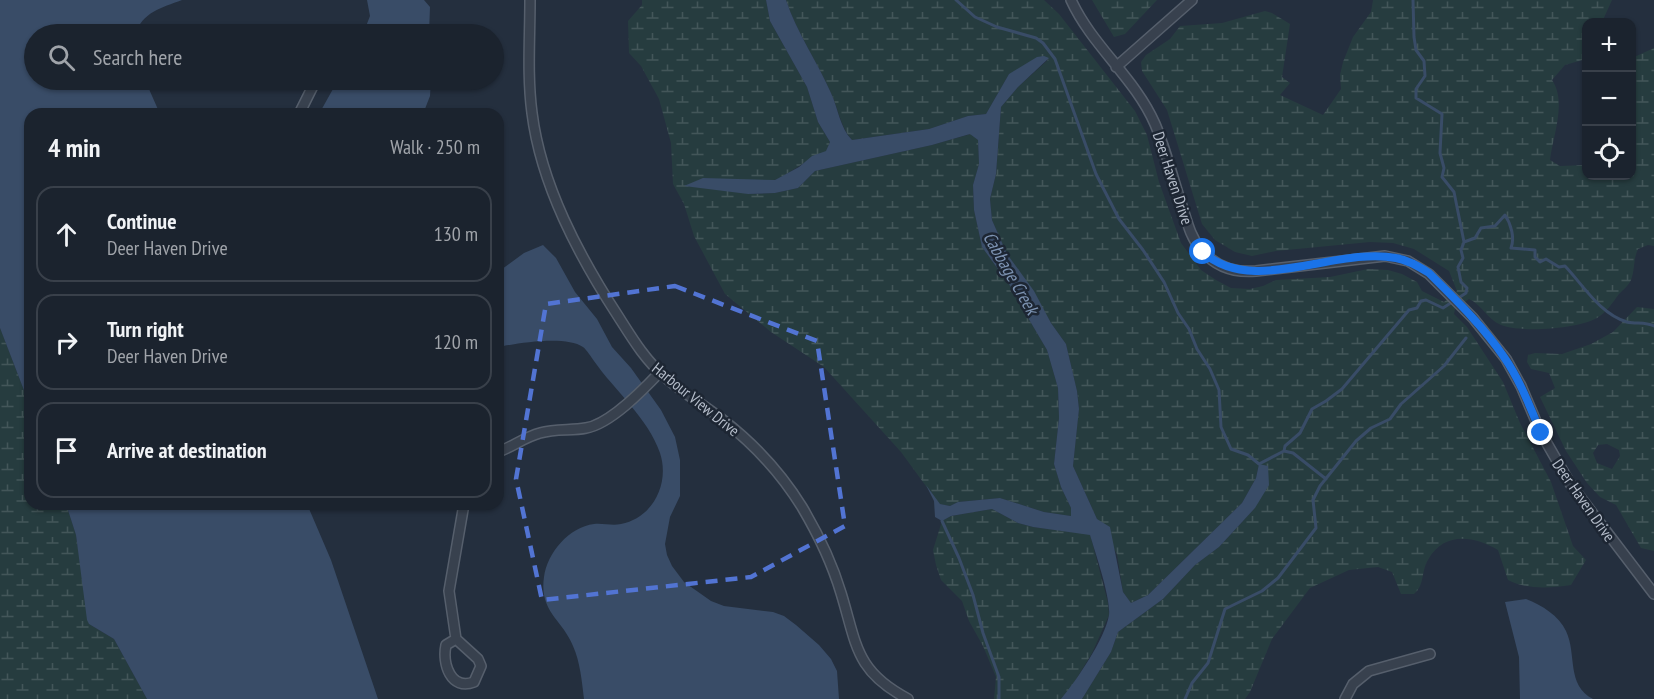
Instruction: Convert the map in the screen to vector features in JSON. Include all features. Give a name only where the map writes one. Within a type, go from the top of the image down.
[{"type":"street","name":"Harbour View Drive","points":[[530,0],[528,47],[530,93],[540,153],[566,222],[597,282],[635,343],[660,372],[745,438],[784,482],[801,506],[826,552],[841,593],[852,635],[866,664],[884,684],[908,699]]},
{"type":"street","name":"Deer Haven Drive","points":[[1071,0],[1088,32],[1146,106],[1156,126],[1193,239],[1203,252],[1216,263],[1248,272],[1385,256],[1408,261],[1419,267],[1449,293],[1487,333],[1506,359],[1521,386],[1541,433],[1571,485],[1654,594]]},
{"type":"street","points":[[1116,67],[1191,0]]},
{"type":"street","points":[[302,108],[311,90]]},
{"type":"street","points":[[504,449],[540,433],[596,425],[609,418],[648,386],[660,372]]},
{"type":"street","points":[[456,639],[446,645],[445,652],[451,677],[458,683],[466,685],[474,682],[481,666],[473,654],[456,639],[448,591],[463,510]]},
{"type":"street","points":[[1345,699],[1353,684],[1369,671],[1430,654]]},
{"type":"highlighted area","points":[[675,286],[817,341],[845,526],[751,577],[542,600],[516,479],[546,304]]},
{"type":"green space","points":[[642,0],[766,0],[770,21],[807,87],[818,122],[830,142],[826,152],[813,157],[777,179],[753,181],[703,178],[748,194],[775,193],[798,188],[815,171],[971,134],[978,140],[979,164],[973,185],[974,210],[982,247],[1016,294],[1047,350],[1058,388],[1059,418],[1054,464],[1071,508],[1071,516],[1044,512],[1000,498],[958,502],[950,506],[939,504],[901,452],[824,367],[771,332],[725,294],[694,236],[684,204],[673,184],[671,143],[659,99],[641,66],[629,53],[628,21],[642,5]]},
{"type":"green space","points":[[786,0],[1044,0],[1059,14],[1135,111],[1147,135],[1159,182],[1181,243],[1201,270],[1231,288],[1250,289],[1276,280],[1330,277],[1368,269],[1388,270],[1417,282],[1422,291],[1444,302],[1457,291],[1449,271],[1414,249],[1393,243],[1370,242],[1276,251],[1252,256],[1235,252],[1215,240],[1202,224],[1167,110],[1142,71],[1141,62],[1146,55],[1170,39],[1180,26],[1222,23],[1265,11],[1272,13],[1290,24],[1282,77],[1290,83],[1280,95],[1323,115],[1341,89],[1340,75],[1343,62],[1353,37],[1371,12],[1373,0],[1612,0],[1604,18],[1582,18],[1582,60],[1565,65],[1552,80],[1559,108],[1550,160],[1560,166],[1582,165],[1582,180],[1636,180],[1636,56],[1654,48],[1654,246],[1648,245],[1638,249],[1629,284],[1603,313],[1588,322],[1549,329],[1510,327],[1496,322],[1469,299],[1455,309],[1454,314],[1467,327],[1503,382],[1520,423],[1551,482],[1573,546],[1586,560],[1571,585],[1539,587],[1508,580],[1498,550],[1470,539],[1451,540],[1442,544],[1428,560],[1420,586],[1414,594],[1401,594],[1392,572],[1378,567],[1349,570],[1310,588],[1272,639],[1245,699],[1082,699],[1111,652],[1118,632],[1163,599],[1195,565],[1219,547],[1255,508],[1259,464],[1256,478],[1242,503],[1148,595],[1131,603],[1123,592],[1117,554],[1097,519],[1073,466],[1079,408],[1066,344],[1007,254],[992,220],[990,199],[996,174],[1001,107],[1018,87],[1049,59],[1009,74],[986,114],[968,116],[929,129],[852,140],[845,130],[831,93]]},
{"type":"green space","points":[[1092,0],[1157,0],[1125,34],[1114,37]]},
{"type":"green space","points":[[1637,307],[1654,309],[1654,551],[1641,548],[1616,505],[1600,497],[1587,483],[1566,451],[1540,397],[1555,388],[1549,373],[1531,369],[1527,362],[1528,355],[1562,354],[1591,344],[1613,332]],"holes":[[[1607,444],[1619,450],[1620,456],[1612,469],[1597,463],[1593,453],[1598,445]]]},
{"type":"green space","points":[[0,328],[24,390],[24,510],[68,510],[76,535],[89,624],[114,639],[147,699],[0,699]]},
{"type":"green space","points":[[992,509],[1018,523],[1033,527],[1090,534],[1109,615],[1092,653],[1072,686],[1061,699],[994,699],[996,677],[983,646],[969,621],[962,601],[941,580],[933,550],[942,521],[951,516]]},
{"type":"water","points":[[0,0],[182,0],[160,8],[140,24],[24,24],[24,90],[149,90],[157,108],[24,108],[24,390],[0,328]]},
{"type":"water","points":[[367,0],[424,0],[430,7],[429,24],[367,24],[370,16]]},
{"type":"water","name":"Cabbage Creek","points":[[766,0],[786,0],[831,93],[845,130],[852,140],[929,129],[968,116],[986,114],[1009,74],[1037,57],[1049,58],[1018,87],[1001,107],[996,174],[990,199],[992,220],[1007,254],[1034,291],[1051,323],[1066,344],[1079,409],[1073,466],[1097,519],[1110,527],[1123,592],[1131,603],[1148,595],[1242,503],[1256,478],[1259,464],[1268,466],[1269,485],[1255,508],[1219,547],[1195,565],[1163,599],[1118,632],[1111,652],[1082,699],[1061,699],[1096,647],[1109,615],[1105,587],[1090,535],[1033,527],[1018,523],[992,509],[951,516],[942,521],[935,517],[934,501],[926,485],[940,504],[950,506],[958,502],[1000,498],[1044,512],[1071,516],[1071,508],[1054,464],[1059,418],[1058,388],[1047,350],[1016,294],[982,247],[974,210],[973,185],[979,164],[978,140],[970,134],[932,145],[815,171],[798,188],[775,193],[748,194],[684,186],[703,178],[775,180],[799,167],[812,156],[826,151],[830,142],[818,122],[807,87],[770,21]]},
{"type":"water","points":[[332,90],[430,90],[425,108],[322,108]]},
{"type":"water","points":[[543,245],[556,258],[575,292],[597,319],[612,347],[631,368],[661,410],[675,437],[680,460],[680,496],[670,517],[665,544],[672,566],[684,582],[711,601],[724,606],[773,612],[784,616],[796,625],[831,659],[837,671],[839,699],[584,699],[575,652],[545,599],[543,589],[546,568],[555,550],[576,530],[594,524],[621,524],[642,515],[656,497],[663,476],[663,464],[655,440],[648,428],[583,347],[565,341],[529,342],[504,346],[504,268],[524,253]]},
{"type":"water","points":[[68,510],[310,510],[331,560],[378,699],[147,699],[114,639],[89,624],[87,620],[76,535]]},
{"type":"water","points":[[1526,599],[1549,612],[1563,626],[1569,640],[1575,677],[1579,686],[1593,699],[1520,699],[1519,657],[1505,602]]},
{"type":"waterway","points":[[956,0],[975,17],[997,27],[1036,38],[1043,43],[1055,59],[1096,174],[1119,219],[1164,282],[1197,349],[1210,369],[1219,390],[1221,427],[1231,449],[1248,455],[1259,464],[1284,451],[1285,446],[1300,433],[1312,409],[1342,389],[1409,310],[1417,308],[1421,301],[1426,300],[1443,308],[1466,293],[1467,288],[1461,282],[1458,267],[1463,258],[1461,250],[1464,242],[1454,192],[1442,177],[1444,168],[1440,153],[1442,114],[1416,98],[1416,89],[1425,76],[1424,61],[1416,50],[1413,0]]},
{"type":"waterway","points":[[1464,242],[1475,238],[1481,228],[1495,226],[1505,215],[1512,231],[1511,248],[1535,250],[1535,257],[1540,262],[1546,259],[1559,267],[1565,266],[1600,306],[1617,318],[1654,326]]},
{"type":"waterway","points":[[1185,699],[1192,683],[1208,663],[1225,609],[1262,591],[1278,578],[1316,528],[1313,500],[1320,486],[1356,441],[1371,428],[1390,419],[1401,404],[1444,366],[1466,338]]},
{"type":"waterway","points":[[1284,451],[1293,453],[1326,479]]},
{"type":"waterway","points":[[942,521],[973,595],[983,633],[999,677],[999,699]]},
{"type":"route","points":[[1203,252],[1223,267],[1248,272],[1385,256],[1408,261],[1429,273],[1487,333],[1506,359],[1521,386],[1541,433]]}]
